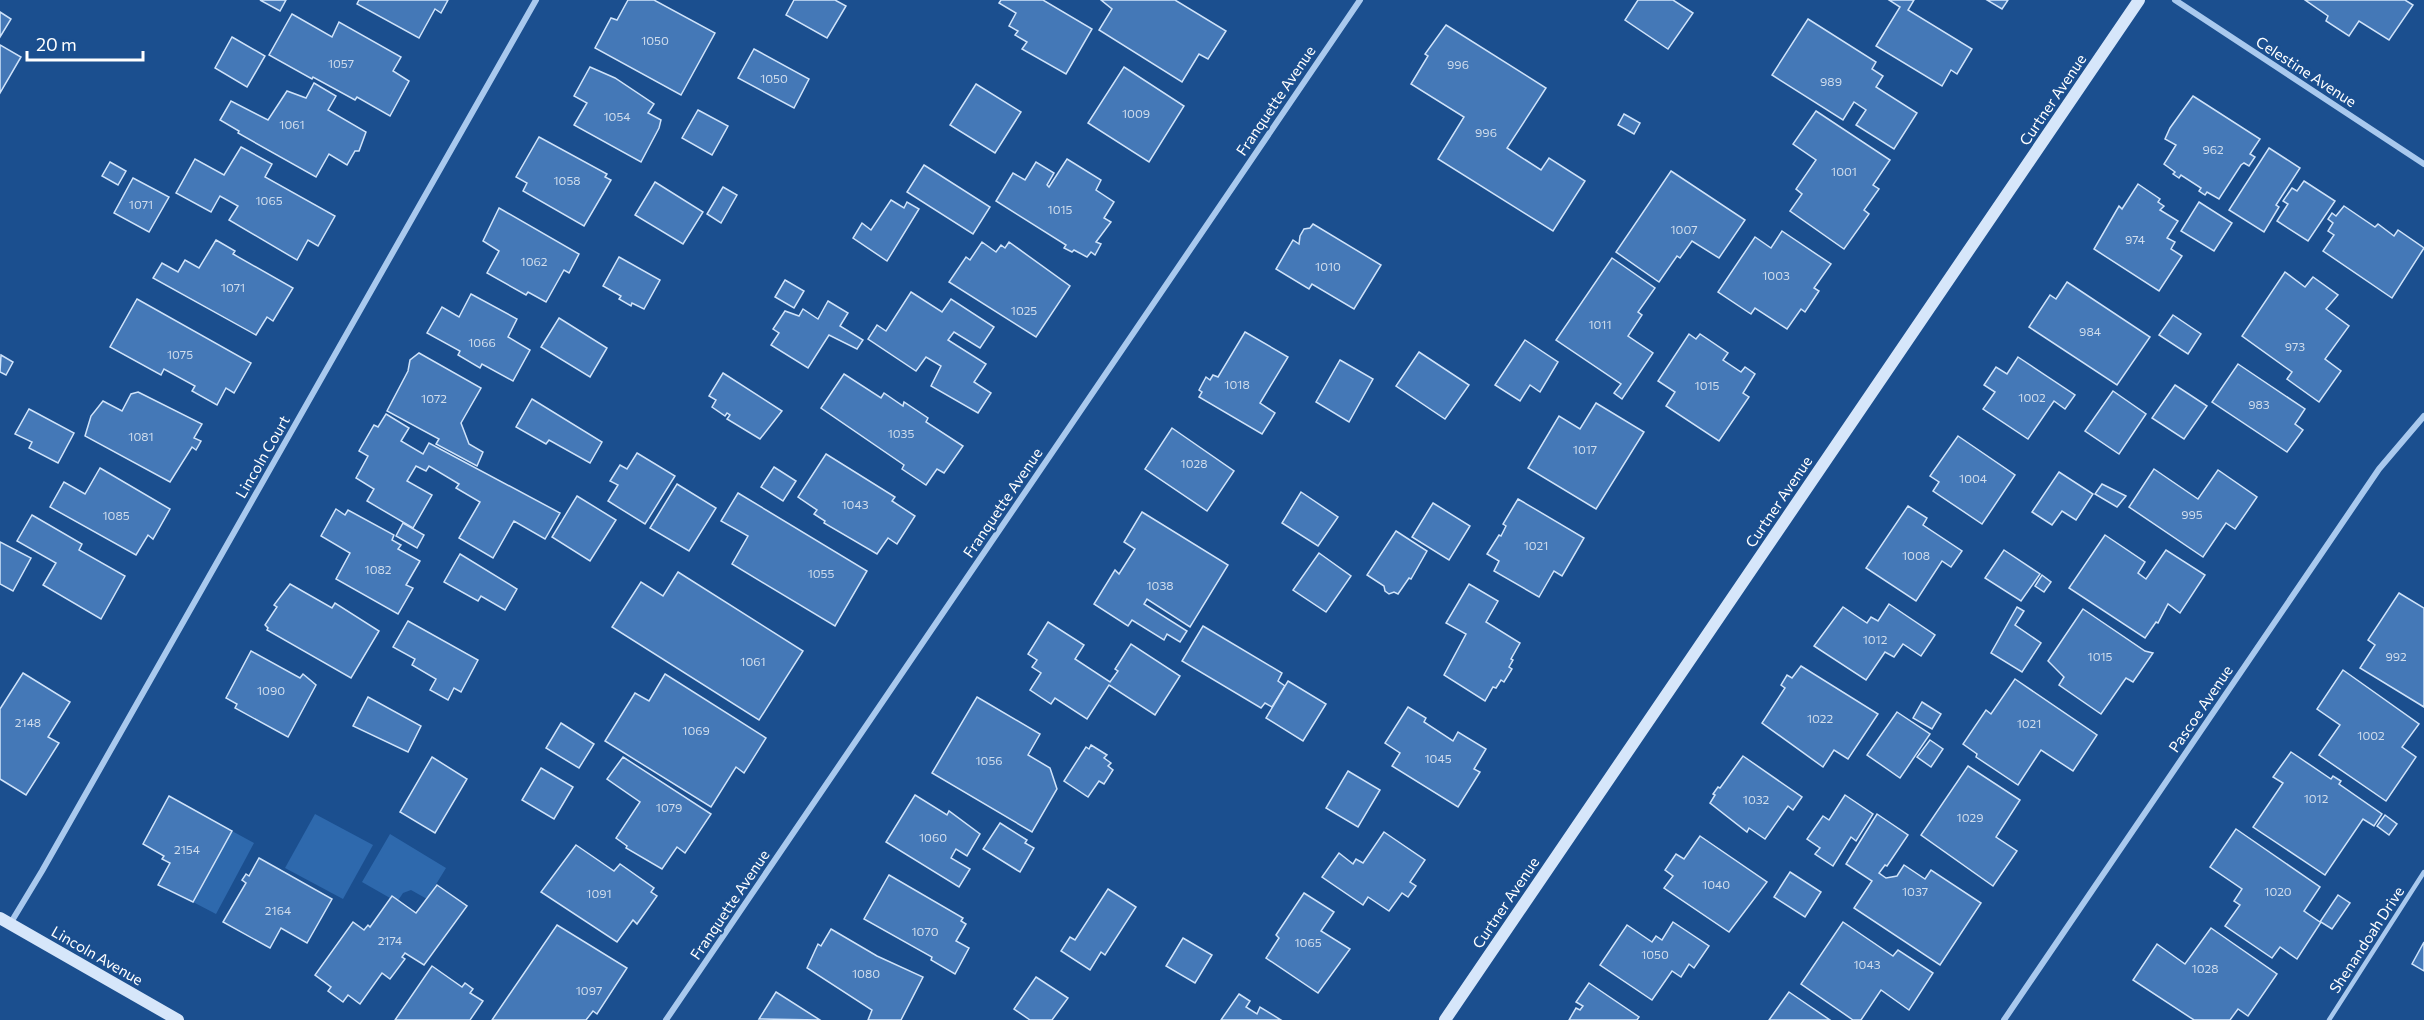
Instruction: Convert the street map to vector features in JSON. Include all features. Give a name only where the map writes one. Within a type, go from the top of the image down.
[{"type":"main road","name":"Curtner Avenue","points":[[1445,1020],[2139,0]]},
{"type":"main road","name":"Lincoln Avenue","points":[[5,921],[178,1020]]},
{"type":"street","name":"Lincoln Court","points":[[5,921],[48,861],[536,0]]},
{"type":"street","name":"Franquette Avenue","points":[[666,1020],[1360,0]]},
{"type":"street","name":"Celestine Avenue","points":[[2175,0],[2424,164]]},
{"type":"street","name":"Pascoe Avenue","points":[[2004,1020],[2379,469],[2424,416]]},
{"type":"lane","name":"Shenandoah Drive","points":[[2330,1020],[2424,872]]},
{"type":"shaded area","points":[[315,814],[373,845],[343,899],[285,868]]},
{"type":"shaded area","points":[[232,831],[254,843],[216,914],[193,902]]},
{"type":"shaded area","points":[[390,834],[446,868],[427,899],[411,890],[403,893],[397,902],[362,882]]},
{"type":"building","points":[[260,0],[286,0],[280,11]]},
{"type":"building","points":[[359,0],[448,0],[441,13],[435,9],[419,38],[357,4]]},
{"type":"building","points":[[628,0],[654,0],[715,33],[681,95],[595,48],[611,18],[617,20]]},
{"type":"building","points":[[794,0],[835,0],[846,6],[827,38],[786,15]]},
{"type":"building","points":[[1001,0],[1043,0],[1092,29],[1066,74],[1022,49],[1027,42],[1015,35],[1018,31],[1009,26],[1016,13],[999,3]]},
{"type":"building","points":[[1101,0],[1175,0],[1226,31],[1208,59],[1199,54],[1182,82],[1099,30],[1112,9]]},
{"type":"building","points":[[1638,0],[1673,0],[1693,13],[1668,49],[1625,20]]},
{"type":"building","points":[[1889,0],[1914,0],[1908,10],[1972,49],[1957,74],[1951,70],[1942,86],[1876,46],[1900,7]]},
{"type":"building","points":[[1987,0],[2008,0],[2002,9]]},
{"type":"building","points":[[2305,0],[2405,0],[2413,5],[2389,40],[2359,21],[2349,36],[2326,21],[2328,16]]},
{"type":"building","points":[[0,12],[11,19],[0,37]]},
{"type":"building","points":[[292,14],[332,37],[339,22],[401,57],[393,71],[409,81],[390,116],[357,97],[355,100],[269,55]]},
{"type":"building","points":[[1808,19],[1876,62],[1872,69],[1883,76],[1876,87],[1917,113],[1894,149],[1856,125],[1866,110],[1854,102],[1843,120],[1772,75]]},
{"type":"building","points":[[1446,25],[1546,88],[1507,148],[1541,170],[1549,158],[1585,181],[1553,231],[1438,159],[1464,117],[1411,84],[1428,56],[1425,54]]},
{"type":"building","points":[[232,37],[265,56],[247,87],[215,68]]},
{"type":"building","points":[[0,45],[21,57],[0,93]]},
{"type":"building","points":[[754,49],[809,79],[794,108],[738,78]]},
{"type":"building","points":[[590,67],[615,78],[654,104],[648,113],[661,120],[641,162],[574,125],[587,103],[574,96]]},
{"type":"building","points":[[1124,67],[1184,106],[1149,162],[1088,123]]},
{"type":"building","points":[[314,83],[336,96],[328,110],[366,132],[359,151],[355,151],[347,165],[329,154],[316,177],[238,133],[239,131],[220,120],[231,101],[268,120],[287,91],[306,98]]},
{"type":"building","points":[[976,84],[1021,112],[995,153],[950,125]]},
{"type":"building","points":[[2193,96],[2260,139],[2250,154],[2255,157],[2249,166],[2244,163],[2241,165],[2219,199],[2207,192],[2205,195],[2199,191],[2201,188],[2181,175],[2179,178],[2164,164],[2176,145],[2165,139],[2170,128]]},
{"type":"building","points":[[698,110],[728,126],[712,155],[682,138]]},
{"type":"building","points":[[1816,111],[1890,160],[1873,185],[1879,189],[1864,210],[1869,214],[1844,249],[1790,211],[1802,194],[1796,189],[1816,160],[1793,144]]},
{"type":"building","points":[[1624,114],[1640,123],[1634,134],[1618,125]]},
{"type":"building","points":[[539,137],[607,174],[605,177],[611,180],[584,226],[523,191],[527,183],[516,177]]},
{"type":"building","points":[[241,147],[272,164],[265,177],[335,216],[318,246],[308,240],[297,260],[229,220],[238,206],[220,196],[211,212],[176,193],[195,159],[224,175]]},
{"type":"building","points":[[2269,148],[2300,168],[2276,205],[2279,207],[2264,232],[2229,210]]},
{"type":"building","points":[[1067,159],[1101,180],[1096,190],[1114,202],[1104,218],[1111,222],[1096,242],[1101,244],[1095,255],[1091,252],[1087,257],[1064,248],[1066,245],[996,201],[1013,173],[1025,180],[1036,162],[1054,173],[1047,185],[1049,187]]},
{"type":"building","points":[[110,162],[126,171],[118,185],[102,176]]},
{"type":"building","points":[[924,165],[990,207],[973,234],[907,192]]},
{"type":"building","points":[[1671,171],[1745,220],[1719,258],[1692,241],[1680,258],[1677,256],[1659,282],[1616,252]]},
{"type":"building","points":[[133,178],[169,197],[149,232],[114,213]]},
{"type":"building","points":[[2304,181],[2335,201],[2308,241],[2277,221],[2288,204],[2283,201],[2292,188],[2297,191]]},
{"type":"building","points":[[655,182],[703,212],[683,244],[635,215]]},
{"type":"building","points":[[2138,184],[2160,199],[2158,202],[2164,206],[2160,210],[2178,221],[2167,238],[2175,242],[2171,249],[2182,256],[2159,291],[2094,249],[2119,206],[2122,209]]},
{"type":"building","points":[[723,187],[737,195],[721,223],[707,214]]},
{"type":"building","points":[[891,200],[904,208],[907,202],[919,209],[887,261],[853,238],[862,223],[871,230]]},
{"type":"building","points":[[2199,202],[2232,223],[2214,251],[2181,231]]},
{"type":"building","points":[[2344,206],[2375,227],[2378,224],[2394,236],[2398,230],[2424,248],[2392,298],[2323,251],[2334,235],[2328,231],[2333,223],[2328,219],[2332,213],[2336,216]]},
{"type":"building","points":[[499,208],[579,254],[569,273],[564,270],[546,302],[528,292],[526,295],[487,273],[499,251],[483,241]]},
{"type":"building","points":[[1313,224],[1381,265],[1354,309],[1312,284],[1309,289],[1276,269],[1293,240],[1299,244],[1304,229],[1310,228]]},
{"type":"building","points":[[1782,231],[1831,264],[1814,288],[1819,291],[1805,312],[1801,309],[1787,329],[1755,308],[1751,314],[1718,292],[1755,237],[1771,248]]},
{"type":"building","points":[[216,240],[235,251],[233,254],[293,288],[273,321],[267,317],[256,335],[153,278],[162,263],[178,272],[185,260],[199,268]]},
{"type":"building","points":[[982,242],[996,252],[1001,245],[1005,248],[1009,242],[1070,286],[1036,337],[949,282],[966,257],[970,260]]},
{"type":"building","points":[[619,257],[660,280],[644,309],[632,303],[631,306],[619,299],[621,296],[603,286]]},
{"type":"building","points":[[1612,258],[1655,288],[1638,312],[1642,315],[1628,336],[1653,353],[1622,399],[1614,393],[1621,384],[1556,340]]},
{"type":"building","points":[[2285,272],[2305,287],[2313,277],[2338,295],[2326,309],[2349,326],[2325,359],[2341,371],[2319,402],[2287,379],[2292,372],[2242,336]]},
{"type":"building","points":[[785,280],[804,291],[794,308],[775,297]]},
{"type":"building","points":[[2067,282],[2150,337],[2117,385],[2029,327],[2050,295],[2056,299]]},
{"type":"building","points":[[911,292],[942,312],[951,299],[994,327],[980,348],[954,332],[948,340],[986,364],[974,382],[991,393],[978,413],[931,386],[941,366],[926,357],[916,371],[868,339],[877,325],[886,331]]},
{"type":"building","points":[[471,294],[517,319],[508,337],[530,350],[513,381],[482,364],[480,368],[458,355],[460,351],[427,333],[442,307],[459,317]]},
{"type":"building","points":[[137,299],[251,363],[234,393],[226,388],[217,405],[192,391],[195,386],[164,369],[161,375],[110,347]]},
{"type":"building","points":[[828,301],[848,313],[840,326],[863,340],[857,349],[829,335],[808,368],[771,345],[779,333],[773,329],[785,311],[799,316],[803,309],[818,319]]},
{"type":"building","points":[[2173,315],[2201,334],[2188,354],[2159,335]]},
{"type":"building","points":[[559,318],[607,348],[590,377],[541,347]]},
{"type":"building","points":[[1245,332],[1288,357],[1260,403],[1275,413],[1262,434],[1199,397],[1202,392],[1199,390],[1206,377],[1210,380],[1213,375],[1218,377]]},
{"type":"building","points":[[1689,334],[1696,339],[1700,334],[1728,353],[1723,360],[1741,372],[1745,367],[1755,374],[1743,393],[1749,397],[1719,441],[1666,406],[1675,392],[1658,381]]},
{"type":"building","points":[[1525,340],[1558,362],[1540,392],[1530,385],[1520,401],[1495,385]]},
{"type":"building","points":[[1419,352],[1469,385],[1445,419],[1396,386]]},
{"type":"building","points":[[419,353],[481,388],[461,423],[469,444],[483,452],[477,466],[436,444],[439,439],[387,411],[408,371],[410,360]]},
{"type":"building","points":[[1,355],[13,362],[6,375],[0,372]]},
{"type":"building","points":[[2018,357],[2075,395],[2065,409],[2054,401],[2028,439],[1983,409],[1995,392],[1984,385],[1996,367],[2007,374]]},
{"type":"building","points":[[1340,360],[1373,379],[1349,422],[1316,402]]},
{"type":"building","points":[[2238,364],[2305,409],[2295,424],[2303,430],[2287,452],[2212,402]]},
{"type":"building","points":[[723,373],[782,411],[760,439],[727,419],[730,415],[727,413],[725,416],[712,407],[716,400],[709,396]]},
{"type":"building","points":[[844,374],[881,398],[884,393],[903,406],[904,402],[928,418],[926,422],[963,446],[944,473],[937,469],[926,485],[902,469],[904,465],[821,408]]},
{"type":"building","points":[[2175,385],[2207,406],[2184,439],[2152,418]]},
{"type":"building","points":[[2113,391],[2146,414],[2119,454],[2085,431]]},
{"type":"building","points":[[138,392],[202,424],[194,438],[201,441],[196,450],[192,447],[170,482],[85,436],[91,416],[103,401],[122,411],[131,394]]},
{"type":"building","points":[[532,399],[602,442],[590,463],[549,440],[546,444],[516,427]]},
{"type":"building","points":[[1596,403],[1644,432],[1596,509],[1528,468],[1559,416],[1580,429]]},
{"type":"building","points":[[29,409],[74,433],[58,463],[29,448],[32,442],[15,434]]},
{"type":"building","points":[[386,414],[409,428],[401,441],[423,454],[429,443],[560,513],[545,539],[514,521],[493,558],[459,538],[480,502],[456,488],[459,484],[429,466],[426,471],[416,466],[407,481],[432,495],[413,528],[367,501],[374,489],[356,478],[368,456],[359,451],[374,425],[378,427]]},
{"type":"building","points":[[1172,428],[1234,471],[1207,511],[1145,469]]},
{"type":"building","points":[[1958,436],[2015,475],[1982,524],[1933,491],[1939,482],[1930,476]]},
{"type":"building","points":[[637,453],[675,476],[645,524],[608,501],[618,485],[610,481],[620,465],[627,469]]},
{"type":"building","points":[[826,454],[895,497],[892,501],[915,516],[897,544],[888,538],[877,554],[824,523],[825,521],[814,514],[817,510],[798,497]]},
{"type":"building","points":[[774,467],[796,481],[783,501],[761,487]]},
{"type":"building","points":[[100,468],[170,509],[153,539],[148,535],[136,555],[50,507],[64,482],[85,494]]},
{"type":"building","points":[[2154,469],[2198,499],[2218,470],[2257,497],[2235,529],[2226,523],[2203,557],[2129,507]]},
{"type":"building","points":[[2059,472],[2093,494],[2076,520],[2062,511],[2052,525],[2032,512]]},
{"type":"building","points":[[677,484],[716,508],[689,551],[650,528]]},
{"type":"building","points":[[2102,484],[2126,496],[2117,507],[2095,494]]},
{"type":"building","points":[[1301,492],[1338,517],[1318,546],[1282,523]]},
{"type":"building","points":[[738,493],[867,571],[835,626],[732,564],[748,536],[721,521]]},
{"type":"building","points":[[577,496],[616,520],[590,561],[552,537]]},
{"type":"building","points":[[1518,499],[1584,538],[1562,576],[1554,571],[1539,597],[1494,571],[1499,561],[1487,554],[1499,535],[1501,536],[1506,526],[1503,524]]},
{"type":"building","points":[[1433,503],[1470,526],[1449,560],[1412,537]]},
{"type":"building","points":[[1908,506],[1927,518],[1923,525],[1962,551],[1951,567],[1942,561],[1916,601],[1866,568]]},
{"type":"building","points":[[336,509],[345,515],[348,510],[394,535],[392,540],[401,545],[398,549],[420,561],[406,585],[413,588],[398,614],[336,579],[350,553],[321,536]]},
{"type":"building","points":[[1142,512],[1228,565],[1190,627],[1147,599],[1144,604],[1187,631],[1180,642],[1167,634],[1164,640],[1132,620],[1128,626],[1094,604],[1115,570],[1119,574],[1135,549],[1124,542]]},
{"type":"building","points":[[32,515],[82,544],[79,550],[125,576],[101,619],[43,585],[56,563],[17,541]]},
{"type":"building","points":[[403,523],[424,535],[417,548],[396,536]]},
{"type":"building","points":[[1396,531],[1427,551],[1411,579],[1409,578],[1398,594],[1394,592],[1389,594],[1385,591],[1384,586],[1367,575]]},
{"type":"building","points":[[2105,535],[2145,562],[2138,573],[2146,579],[2166,550],[2205,575],[2180,613],[2168,604],[2158,623],[2156,622],[2145,638],[2069,588]]},
{"type":"building","points":[[0,542],[31,558],[13,591],[0,584]]},
{"type":"building","points":[[2004,550],[2040,574],[2021,601],[1985,578]]},
{"type":"building","points":[[1319,553],[1351,576],[1326,612],[1293,590]]},
{"type":"building","points":[[460,554],[517,589],[505,610],[481,596],[478,601],[444,582]]},
{"type":"building","points":[[678,572],[803,651],[759,720],[612,627],[641,582],[663,596]]},
{"type":"building","points":[[2042,575],[2051,582],[2044,592],[2035,586]]},
{"type":"building","points":[[290,584],[332,608],[335,603],[379,631],[351,678],[267,630],[265,625],[277,607],[274,605]]},
{"type":"building","points":[[1469,584],[1498,601],[1486,622],[1520,643],[1511,659],[1513,660],[1509,667],[1512,669],[1504,682],[1501,680],[1496,688],[1493,687],[1485,701],[1444,675],[1466,634],[1446,623]]},
{"type":"building","points":[[2399,593],[2424,608],[2424,707],[2360,668],[2375,645],[2368,640]]},
{"type":"building","points":[[1889,604],[1935,635],[1921,656],[1903,644],[1894,657],[1885,652],[1866,680],[1814,646],[1843,607],[1867,623],[1871,617],[1878,621]]},
{"type":"building","points":[[2017,607],[2024,611],[2015,625],[2041,643],[2022,672],[1991,653]]},
{"type":"building","points":[[2083,609],[2145,651],[2153,653],[2133,682],[2126,678],[2101,714],[2059,685],[2064,677],[2048,661]]},
{"type":"building","points":[[408,621],[478,660],[461,692],[454,688],[448,700],[430,690],[436,679],[412,665],[415,659],[393,647]]},
{"type":"building","points":[[1048,622],[1084,645],[1075,659],[1110,682],[1118,671],[1115,669],[1131,644],[1180,676],[1155,715],[1109,685],[1087,719],[1055,698],[1051,704],[1030,690],[1041,673],[1032,667],[1037,660],[1028,654]]},
{"type":"building","points":[[1203,626],[1282,673],[1278,681],[1285,686],[1272,707],[1265,703],[1261,708],[1182,661]]},
{"type":"building","points":[[251,651],[300,678],[303,674],[316,685],[288,737],[235,708],[237,704],[226,698]]},
{"type":"building","points":[[1801,666],[1878,714],[1848,759],[1834,750],[1823,767],[1762,723],[1785,688],[1781,685],[1787,675],[1792,678]]},
{"type":"building","points":[[2343,670],[2419,724],[2402,747],[2416,757],[2386,801],[2319,755],[2340,725],[2317,709]]},
{"type":"building","points":[[23,673],[70,702],[48,737],[59,743],[26,795],[0,779],[0,709]]},
{"type":"building","points":[[665,674],[766,738],[744,773],[736,767],[711,807],[605,741],[635,693],[649,701]]},
{"type":"building","points":[[2015,679],[2097,735],[2073,771],[2041,750],[2018,785],[1976,757],[1977,754],[1963,744],[1986,710],[1991,714]]},
{"type":"building","points":[[1288,681],[1326,704],[1303,741],[1266,718]]},
{"type":"building","points":[[368,697],[421,726],[408,752],[353,726]]},
{"type":"building","points":[[977,697],[1040,734],[1028,755],[1050,768],[1057,789],[1032,832],[932,773]]},
{"type":"building","points":[[1922,702],[1941,714],[1932,729],[1913,718]]},
{"type":"building","points":[[1408,707],[1426,718],[1424,722],[1453,741],[1458,732],[1486,749],[1474,769],[1480,772],[1458,807],[1392,766],[1400,753],[1385,743]]},
{"type":"building","points":[[1897,712],[1930,734],[1900,778],[1867,755]]},
{"type":"building","points":[[561,723],[594,744],[579,768],[546,748]]},
{"type":"building","points":[[1930,740],[1943,749],[1931,767],[1917,757]]},
{"type":"building","points":[[1091,745],[1107,755],[1104,758],[1111,763],[1108,766],[1113,770],[1104,784],[1099,781],[1088,797],[1064,781],[1086,747],[1089,749]]},
{"type":"building","points":[[2291,752],[2331,779],[2333,776],[2341,781],[2339,784],[2382,814],[2374,826],[2363,819],[2325,875],[2253,827],[2283,783],[2273,777]]},
{"type":"building","points":[[1743,756],[1802,797],[1793,810],[1788,806],[1765,839],[1749,828],[1747,832],[1710,803],[1715,795],[1713,794]]},
{"type":"building","points":[[432,757],[467,779],[435,833],[400,812]]},
{"type":"building","points":[[623,757],[711,814],[685,853],[677,847],[662,869],[626,848],[627,846],[616,838],[640,802],[607,779]]},
{"type":"building","points":[[1968,766],[2020,800],[1996,837],[2017,851],[1993,886],[1921,835]]},
{"type":"building","points":[[541,768],[573,787],[554,819],[522,800]]},
{"type":"building","points":[[1348,771],[1380,790],[1358,827],[1326,808]]},
{"type":"building","points":[[915,795],[947,815],[949,811],[980,834],[967,856],[956,849],[951,858],[970,869],[959,887],[886,842]]},
{"type":"building","points":[[1845,795],[1873,814],[1856,841],[1851,837],[1833,866],[1815,854],[1820,848],[1807,839],[1823,816],[1829,820]]},
{"type":"building","points":[[169,796],[232,831],[193,902],[158,885],[170,863],[162,859],[164,856],[143,844]]},
{"type":"building","points":[[1877,814],[1908,835],[1887,866],[1885,865],[1879,873],[1886,878],[1897,876],[1904,865],[1925,879],[1931,870],[1981,903],[1940,965],[1854,908],[1872,881],[1846,864]]},
{"type":"building","points":[[2385,815],[2397,824],[2389,835],[2377,826]]},
{"type":"building","points":[[1000,823],[1027,840],[1025,843],[1034,848],[1020,872],[983,849]]},
{"type":"building","points":[[2236,829],[2320,887],[2304,911],[2320,922],[2338,895],[2350,903],[2332,929],[2321,922],[2297,959],[2280,947],[2272,958],[2225,926],[2240,905],[2234,901],[2242,889],[2210,867]]},
{"type":"building","points":[[1384,832],[1425,860],[1410,882],[1416,886],[1408,897],[1402,893],[1389,911],[1368,897],[1363,905],[1322,877],[1339,853],[1353,864],[1356,859],[1363,863]]},
{"type":"building","points":[[1700,836],[1767,882],[1729,932],[1664,888],[1673,876],[1665,870],[1676,854],[1684,859]]},
{"type":"building","points":[[576,845],[614,871],[620,864],[654,888],[651,892],[657,896],[637,924],[633,920],[617,942],[541,892]]},
{"type":"building","points":[[259,858],[332,899],[307,943],[281,928],[270,948],[223,922],[246,883],[242,880],[246,874],[249,876]]},
{"type":"building","points":[[1790,872],[1821,892],[1805,917],[1774,897]]},
{"type":"building","points":[[889,875],[963,918],[961,921],[966,924],[956,941],[969,948],[955,974],[931,960],[932,957],[864,919]]},
{"type":"building","points":[[437,885],[467,906],[424,965],[405,953],[402,957],[405,959],[390,979],[382,973],[360,1004],[348,995],[343,1002],[328,991],[331,987],[315,975],[353,922],[364,930],[368,925],[370,927],[392,896],[416,913]]},
{"type":"building","points":[[1108,889],[1136,907],[1105,955],[1101,952],[1090,970],[1061,951],[1070,937],[1075,940]]},
{"type":"building","points":[[1304,893],[1334,912],[1321,931],[1350,949],[1318,993],[1266,958],[1279,938],[1276,935]]},
{"type":"building","points":[[1673,922],[1709,946],[1694,968],[1689,964],[1681,977],[1672,971],[1652,1000],[1600,965],[1627,925],[1652,942],[1656,936],[1662,940]]},
{"type":"building","points":[[1843,922],[1893,956],[1898,950],[1933,973],[1909,1010],[1881,990],[1861,1020],[1853,1020],[1801,984]]},
{"type":"building","points":[[557,925],[627,968],[597,1014],[593,1011],[586,1020],[492,1020]]},
{"type":"building","points":[[2211,928],[2277,974],[2248,1016],[2238,1009],[2230,1020],[2194,1020],[2133,980],[2157,944],[2185,964]]},
{"type":"building","points":[[831,929],[877,956],[923,977],[901,1020],[868,1020],[872,1010],[807,968],[818,944],[821,946]]},
{"type":"building","points":[[1183,938],[1212,955],[1195,983],[1166,966]]},
{"type":"building","points":[[2424,942],[2424,971],[2412,964]]},
{"type":"building","points":[[432,966],[462,987],[465,983],[473,989],[470,993],[483,1001],[470,1020],[395,1020]]},
{"type":"building","points":[[1036,977],[1068,998],[1052,1020],[1030,1020],[1014,1009]]},
{"type":"building","points":[[1589,983],[1639,1017],[1637,1020],[1569,1020],[1576,1008],[1580,1010],[1583,1006],[1576,1002]]},
{"type":"building","points":[[776,992],[820,1020],[759,1019]]},
{"type":"building","points":[[1789,992],[1830,1020],[1769,1020]]},
{"type":"building","points":[[1239,994],[1250,1001],[1246,1007],[1257,1014],[1260,1007],[1281,1020],[1221,1020]]}]
